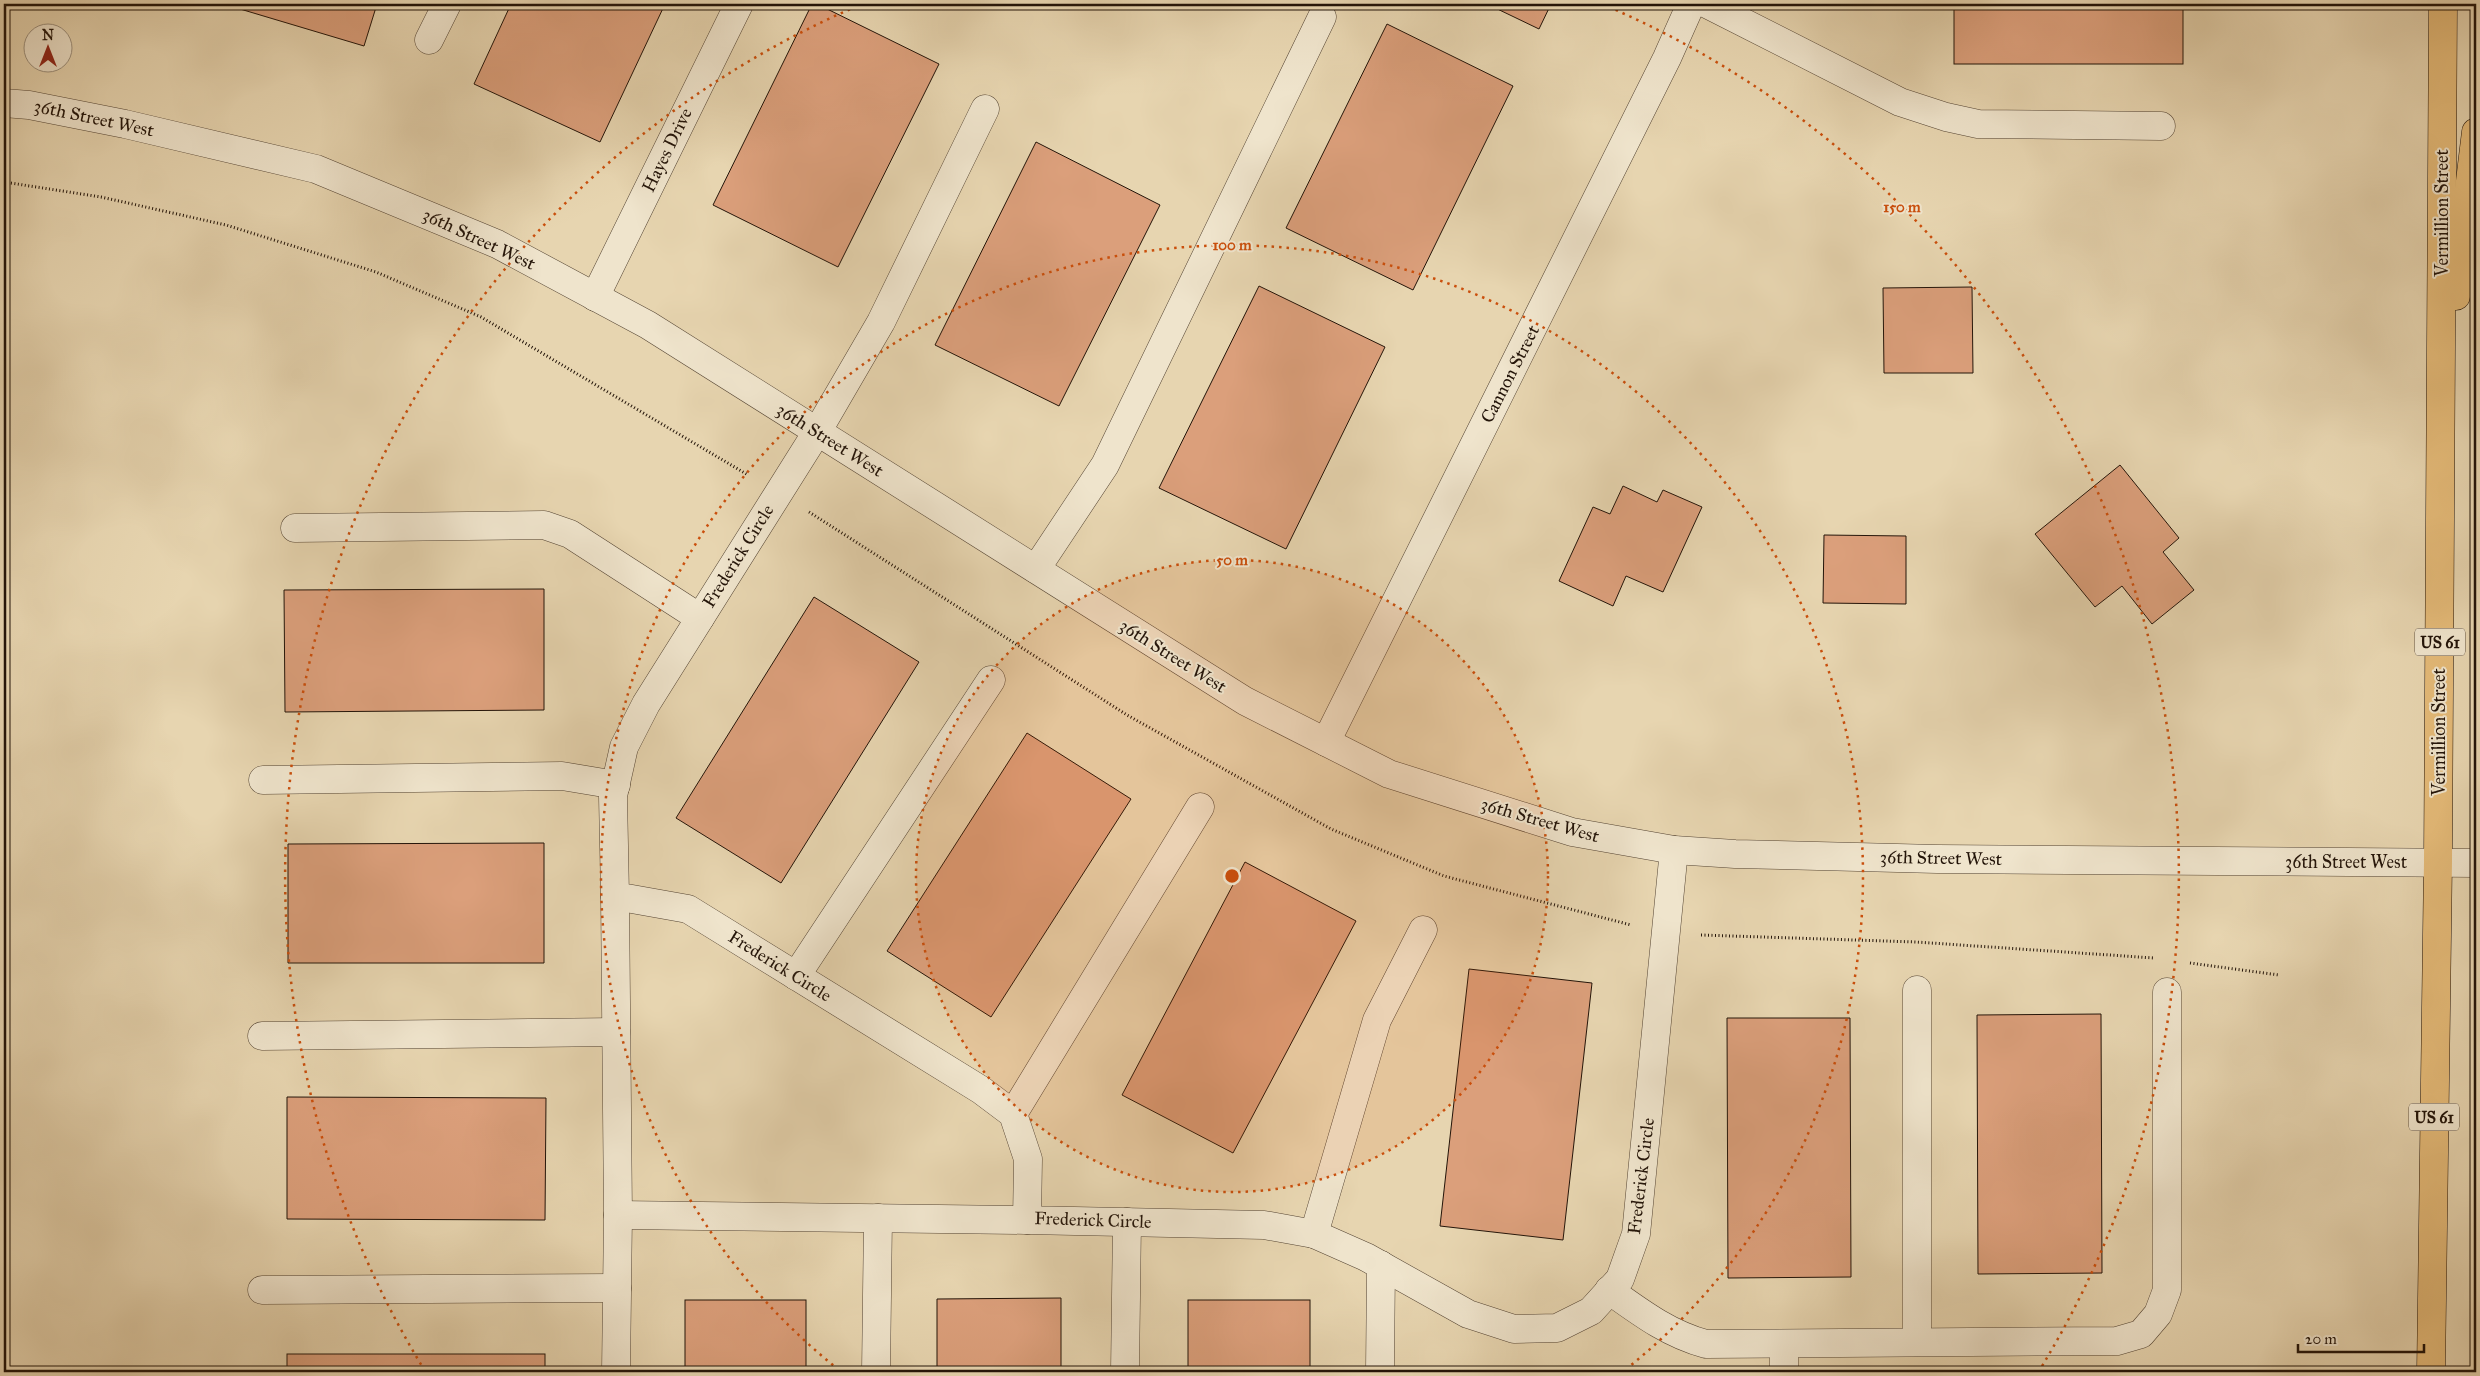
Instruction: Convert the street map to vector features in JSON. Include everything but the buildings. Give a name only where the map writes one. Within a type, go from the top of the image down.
[{"type":"highway","name":"Vermillion Street","points":[[2438,862],[2443,4]]},
{"type":"highway","name":"Vermillion Street","points":[[2441,422],[2476,132]]},
{"type":"highway","name":"US 61","points":[[2430,1372],[2438,862]]},
{"type":"street","points":[[429,40],[447,4]]},
{"type":"street","name":"Hayes Drive","points":[[595,297],[740,4]]},
{"type":"street","name":"Cannon Street","points":[[1326,742],[1667,58],[1691,4]]},
{"type":"street","points":[[1707,4],[1900,102],[1946,117],[1978,124],[2161,126]]},
{"type":"street","points":[[1036,569],[1105,465],[1322,17]]},
{"type":"street","name":"36th Street West","points":[[4,103],[29,105],[125,124],[316,169],[498,244],[648,325],[1244,701],[1389,774],[1572,832],[1674,850],[1937,859],[2476,863]]},
{"type":"street","name":"Frederick Circle","points":[[985,110],[881,322],[817,432],[646,704],[624,747],[613,796],[615,896],[688,909],[981,1090],[1013,1114],[1028,1159],[1027,1220],[1264,1225],[1314,1234],[1381,1265],[1468,1314],[1514,1329],[1557,1328],[1591,1311],[1620,1278],[1636,1234],[1674,850]]},
{"type":"street","points":[[295,528],[544,525],[570,534],[700,618]]},
{"type":"street","points":[[796,976],[991,680]]},
{"type":"street","points":[[263,780],[562,776],[616,784]]},
{"type":"street","points":[[1013,1114],[1200,807]]},
{"type":"street","points":[[615,896],[618,1215],[616,1372]]},
{"type":"street","points":[[1314,1234],[1377,1020],[1423,930]]},
{"type":"street","points":[[1917,990],[1917,1342]]},
{"type":"street","points":[[1609,1290],[1658,1325],[1683,1338],[1706,1344],[2117,1341],[2141,1334],[2158,1314],[2167,1290],[2167,992]]},
{"type":"street","points":[[262,1036],[616,1032]]},
{"type":"street","points":[[618,1215],[1027,1220]]},
{"type":"street","points":[[876,1372],[878,1218]]},
{"type":"street","points":[[1125,1372],[1127,1222]]},
{"type":"street","points":[[1380,1372],[1381,1265]]},
{"type":"street","points":[[262,1290],[617,1288]]},
{"type":"street","points":[[1784,1344],[1784,1372]]}]
